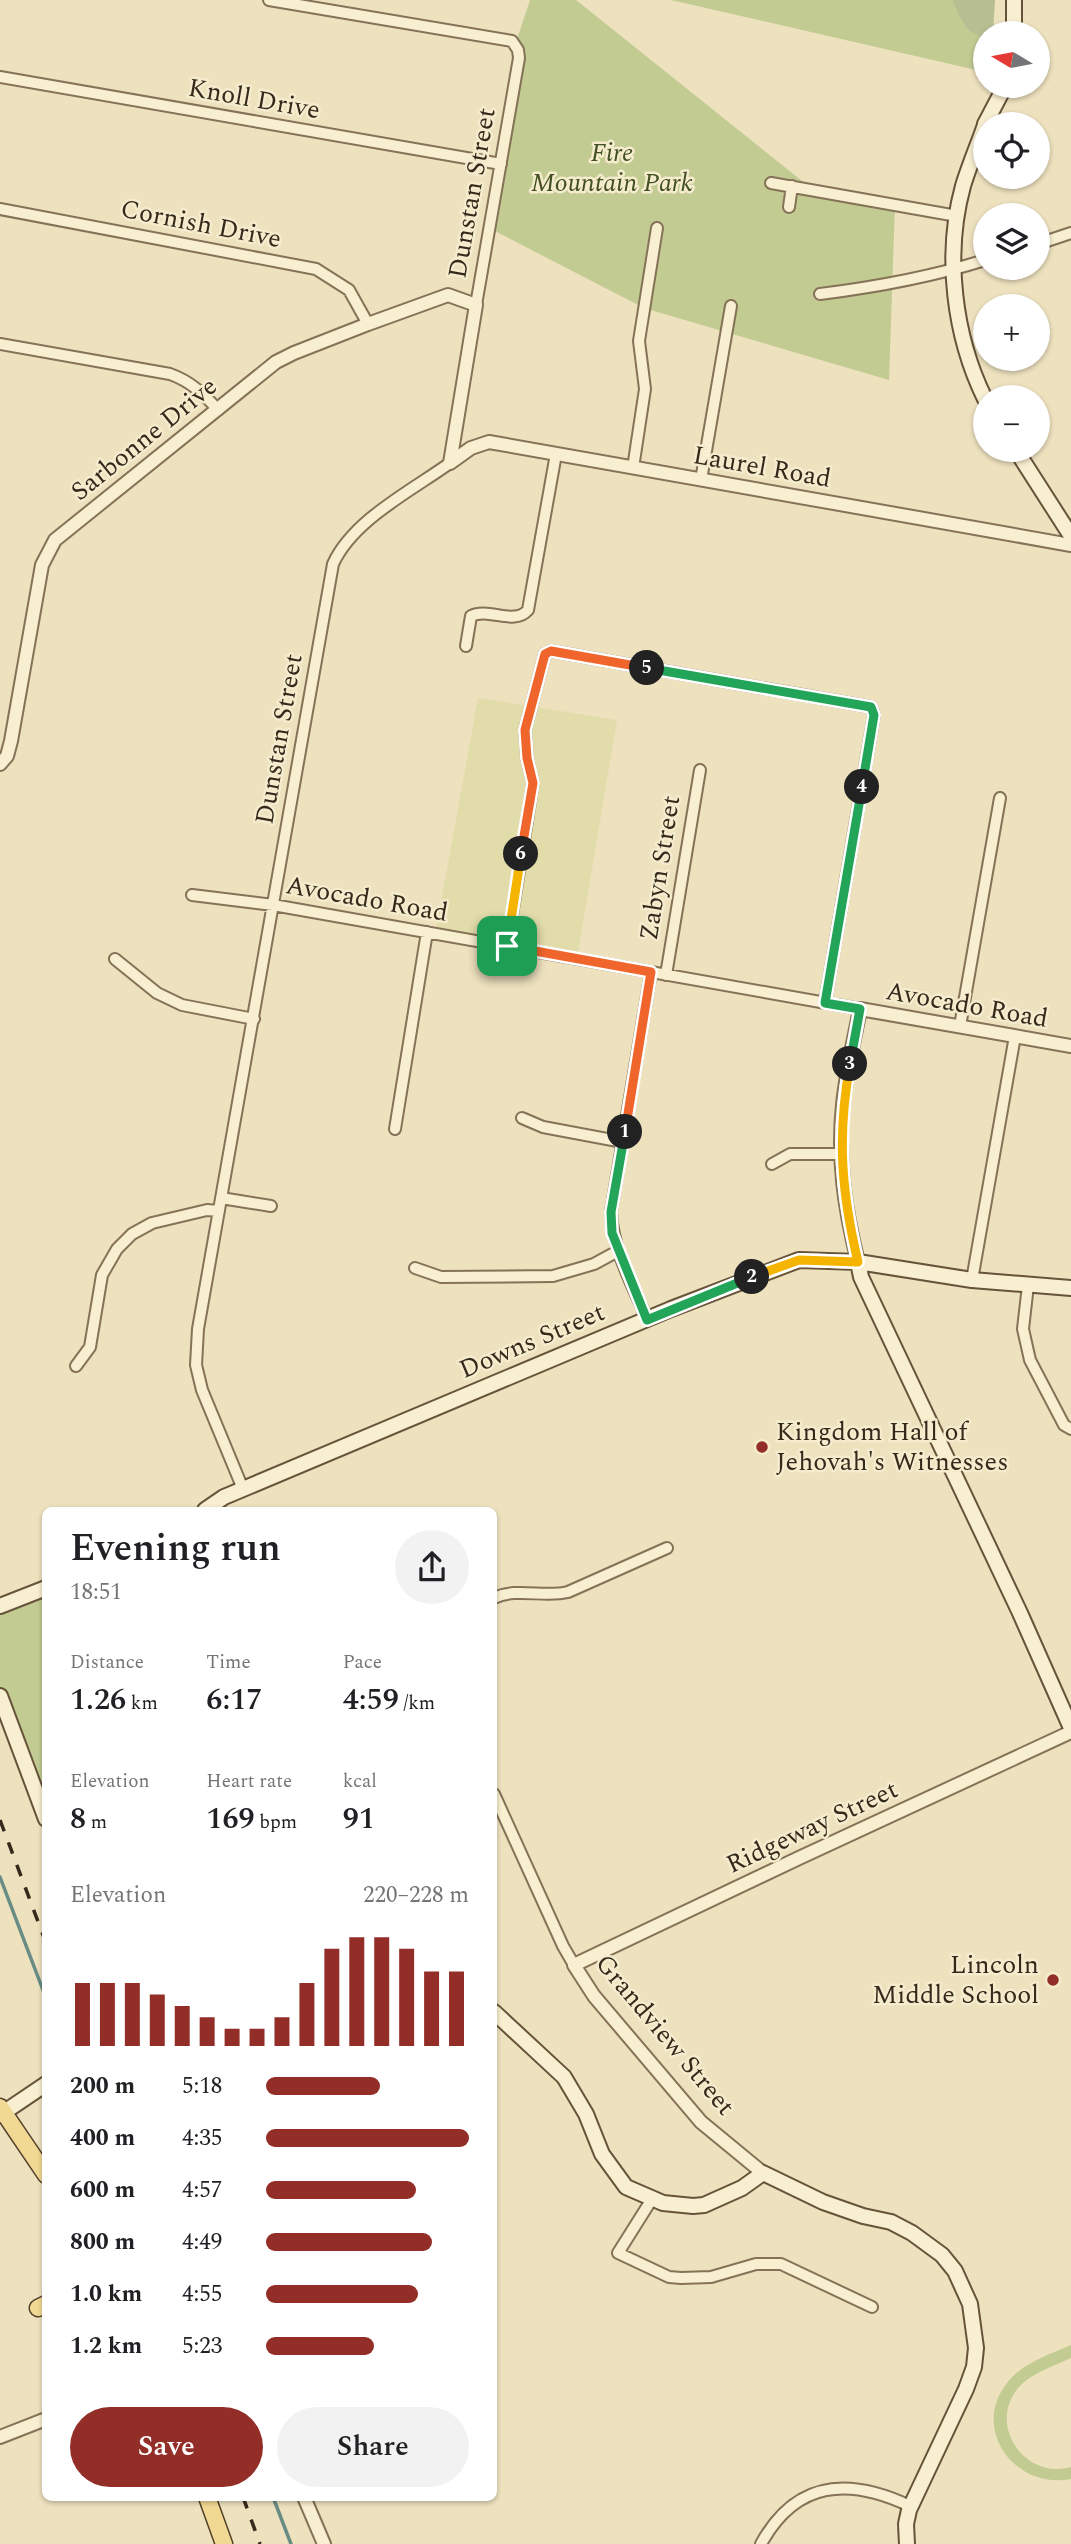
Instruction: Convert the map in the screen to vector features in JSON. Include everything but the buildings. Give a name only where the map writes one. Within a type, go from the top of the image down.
[{"type":"main road","points":[[1014,0],[1014,21]]},
{"type":"main road","points":[[973,159],[957,216],[954,270],[960,331],[980,385]]},
{"type":"main road","points":[[1024,462],[1071,536]]},
{"type":"main road","name":"Downs Street","points":[[209,1507],[243,1489],[647,1320],[799,1260],[858,1262],[972,1280],[1071,1288]]},
{"type":"main road","points":[[858,1262],[861,1277],[1020,1613],[1071,1730]]},
{"type":"main road","points":[[0,1606],[42,1590]]},
{"type":"main road","points":[[0,1696],[42,1808]]},
{"type":"main road","points":[[497,2015],[564,2077],[586,2113],[602,2154],[626,2187],[663,2203],[704,2205],[742,2188],[763,2173]]},
{"type":"main road","points":[[42,2086],[1,2112],[42,2169]]},
{"type":"main road","name":"Grandview Street","points":[[763,2173],[823,2202],[863,2216],[891,2222],[912,2233],[943,2255],[955,2271],[970,2304],[976,2347],[974,2367],[910,2506],[906,2524],[907,2544]]},
{"type":"main road","points":[[208,2501],[224,2544]]},
{"type":"street","name":"Dunstan Street","points":[[243,1489],[202,1390],[196,1365],[198,1329],[333,564],[341,548],[362,526],[450,463],[519,58],[512,41],[269,0]]},
{"type":"street","name":"Knoll Drive","points":[[0,77],[500,164]]},
{"type":"street","points":[[771,183],[957,216]]},
{"type":"street","points":[[789,207],[792,186]]},
{"type":"street","name":"Cornish Drive","points":[[0,209],[316,269],[349,290],[368,324]]},
{"type":"street","points":[[633,468],[645,389],[639,341],[657,229]]},
{"type":"street","points":[[1050,240],[1071,233]]},
{"type":"street","points":[[820,294],[876,287],[973,264]]},
{"type":"street","name":"Sarbonne Drive","points":[[0,764],[11,741],[42,565],[55,540],[284,358],[448,296],[476,305]]},
{"type":"street","points":[[701,480],[731,306]]},
{"type":"street","points":[[0,344],[170,374],[183,378],[206,396],[218,410]]},
{"type":"street","name":"Laurel Road","points":[[450,463],[471,448],[489,442],[1071,545]]},
{"type":"street","points":[[466,646],[471,616],[479,612],[515,617],[524,615],[528,610],[556,454]]},
{"type":"street","points":[[507,946],[533,783],[527,758],[525,730],[545,654],[551,651],[871,707],[874,715],[825,1003]]},
{"type":"street","name":"Zabyn Street","points":[[666,975],[700,770]]},
{"type":"street","points":[[960,1026],[1000,798]]},
{"type":"street","name":"Avocado Road","points":[[192,895],[273,905],[1071,1046]]},
{"type":"street","points":[[395,1129],[427,932]]},
{"type":"street","points":[[115,959],[157,993],[182,1005],[254,1019]]},
{"type":"street","name":"Zabyn Street","points":[[647,1320],[612,1233],[611,1212],[651,972]]},
{"type":"street","points":[[858,1262],[844,1193],[841,1154],[843,1105],[860,1009]]},
{"type":"street","points":[[972,1280],[1015,1036]]},
{"type":"street","points":[[522,1118],[543,1127],[623,1142]]},
{"type":"street","points":[[772,1164],[790,1154],[841,1154]]},
{"type":"street","points":[[221,1198],[271,1206]]},
{"type":"street","points":[[76,1366],[90,1347],[102,1275],[117,1249],[132,1234],[152,1223],[207,1210],[219,1211]]},
{"type":"street","points":[[415,1268],[442,1277],[553,1276],[594,1264],[618,1251]]},
{"type":"street","points":[[1028,1285],[1023,1329],[1030,1360],[1064,1425],[1071,1429]]},
{"type":"street","points":[[497,1597],[523,1592],[557,1595],[568,1592],[667,1548]]},
{"type":"street","name":"Ridgeway Street","points":[[574,1965],[1071,1730]]},
{"type":"street","name":"Grandview Street","points":[[497,1801],[563,1947],[594,1996],[701,2123],[763,2173]]},
{"type":"street","points":[[652,2199],[618,2253],[669,2277],[681,2278],[711,2277],[736,2272],[756,2264],[781,2264],[872,2307]]},
{"type":"street","points":[[0,2437],[42,2421]]},
{"type":"street","points":[[761,2544],[771,2526],[794,2504],[825,2488],[859,2488],[890,2496],[910,2506]]},
{"type":"street","points":[[306,2501],[324,2544]]},
{"type":"shaded area","points":[[478,698],[617,720],[578,953],[436,930]]},
{"type":"green space","name":"Fire Mountain Park","points":[[530,0],[576,0],[812,189],[895,204],[889,380],[644,308],[489,228],[519,54],[515,45]]},
{"type":"green space","points":[[671,0],[952,0],[961,18],[973,32],[973,69]]},
{"type":"green space","points":[[952,0],[995,0],[994,21],[973,21],[973,33],[961,19]]},
{"type":"green space","points":[[42,1589],[42,1811],[0,1696],[0,1605]]},
{"type":"green space","points":[[1071,2345],[1071,2358],[1023,2383],[1009,2403],[1009,2433],[1026,2458],[1054,2469],[1071,2467],[1071,2479],[1051,2480],[1033,2475],[1017,2466],[1004,2453],[996,2437],[994,2419],[997,2401],[1013,2376],[1036,2360]]},
{"type":"waterway","points":[[0,1877],[42,1987]]},
{"type":"waterway","points":[[275,2501],[291,2544]]},
{"type":"railway","points":[[0,1820],[42,1932]]},
{"type":"railway","points":[[244,2501],[260,2544]]},
{"type":"place","name":"Kingdom Hall of Jehovah's Witnesses","points":[[762,1447]]},
{"type":"place","name":"Lincoln Middle School","points":[[1053,1980]]},
{"type":"route","points":[[551,651],[871,707],[874,715],[825,1003],[860,1009],[843,1105],[841,1154],[842,1181],[858,1262],[799,1260],[647,1320],[612,1233],[611,1212],[651,972],[507,946],[533,783],[527,758],[525,730],[528,709],[545,654],[551,651]]}]
